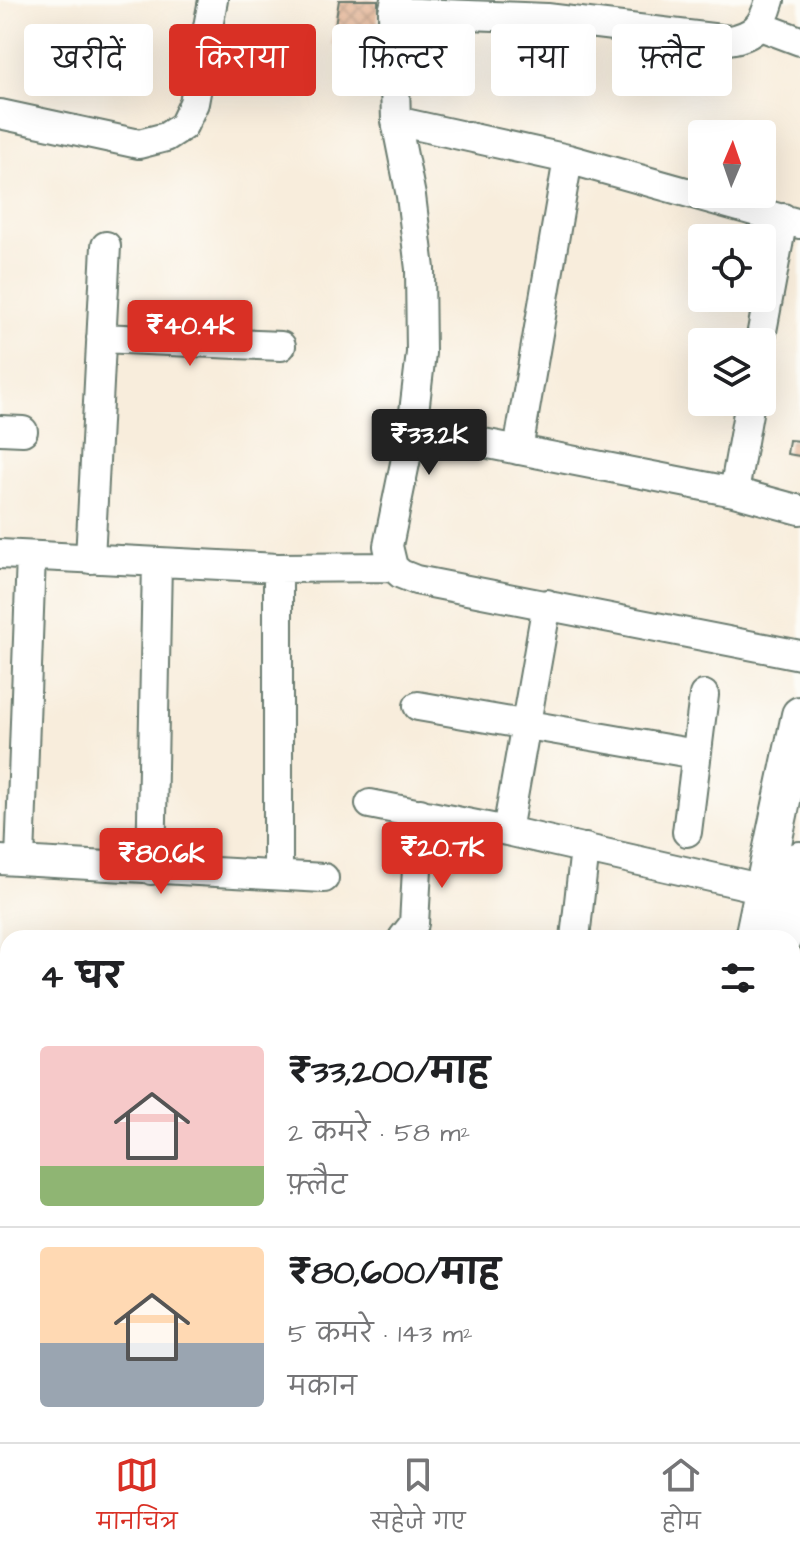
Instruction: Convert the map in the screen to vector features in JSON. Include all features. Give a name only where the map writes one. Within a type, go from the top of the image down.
[{"type":"street","points":[[0,114],[139,144],[166,137],[183,126],[194,103],[213,0]]},
{"type":"street","points":[[800,41],[765,13],[745,37],[729,40],[550,9],[394,6],[396,121],[411,196],[420,269],[421,353],[412,429],[388,546],[393,567],[416,580],[800,655]]},
{"type":"street","points":[[396,121],[568,159],[791,221],[764,328]]},
{"type":"street","points":[[518,450],[568,159]]},
{"type":"street","points":[[90,559],[106,246]]},
{"type":"street","points":[[101,338],[281,346]]},
{"type":"street","points":[[734,492],[748,416]]},
{"type":"street","points":[[412,429],[734,492],[800,510]]},
{"type":"street","points":[[0,554],[278,568],[393,567]]},
{"type":"street","points":[[31,556],[10,860],[324,878]]},
{"type":"street","points":[[151,870],[157,562]]},
{"type":"street","points":[[278,568],[278,875]]},
{"type":"street","points":[[507,831],[547,604]]},
{"type":"street","points":[[687,832],[704,695]]},
{"type":"street","points":[[418,706],[696,754]]},
{"type":"street","points":[[784,930],[800,715]]},
{"type":"street","points":[[370,804],[786,893]]},
{"type":"street","points":[[409,930],[414,924],[420,813]]},
{"type":"street","points":[[576,930],[585,848]]},
{"type":"street","points":[[759,930],[786,893],[800,860]]},
{"type":"building","points":[[339,0],[378,0],[378,24],[335,24]]},
{"type":"building","points":[[789,440],[800,441],[800,456],[787,454]]}]
